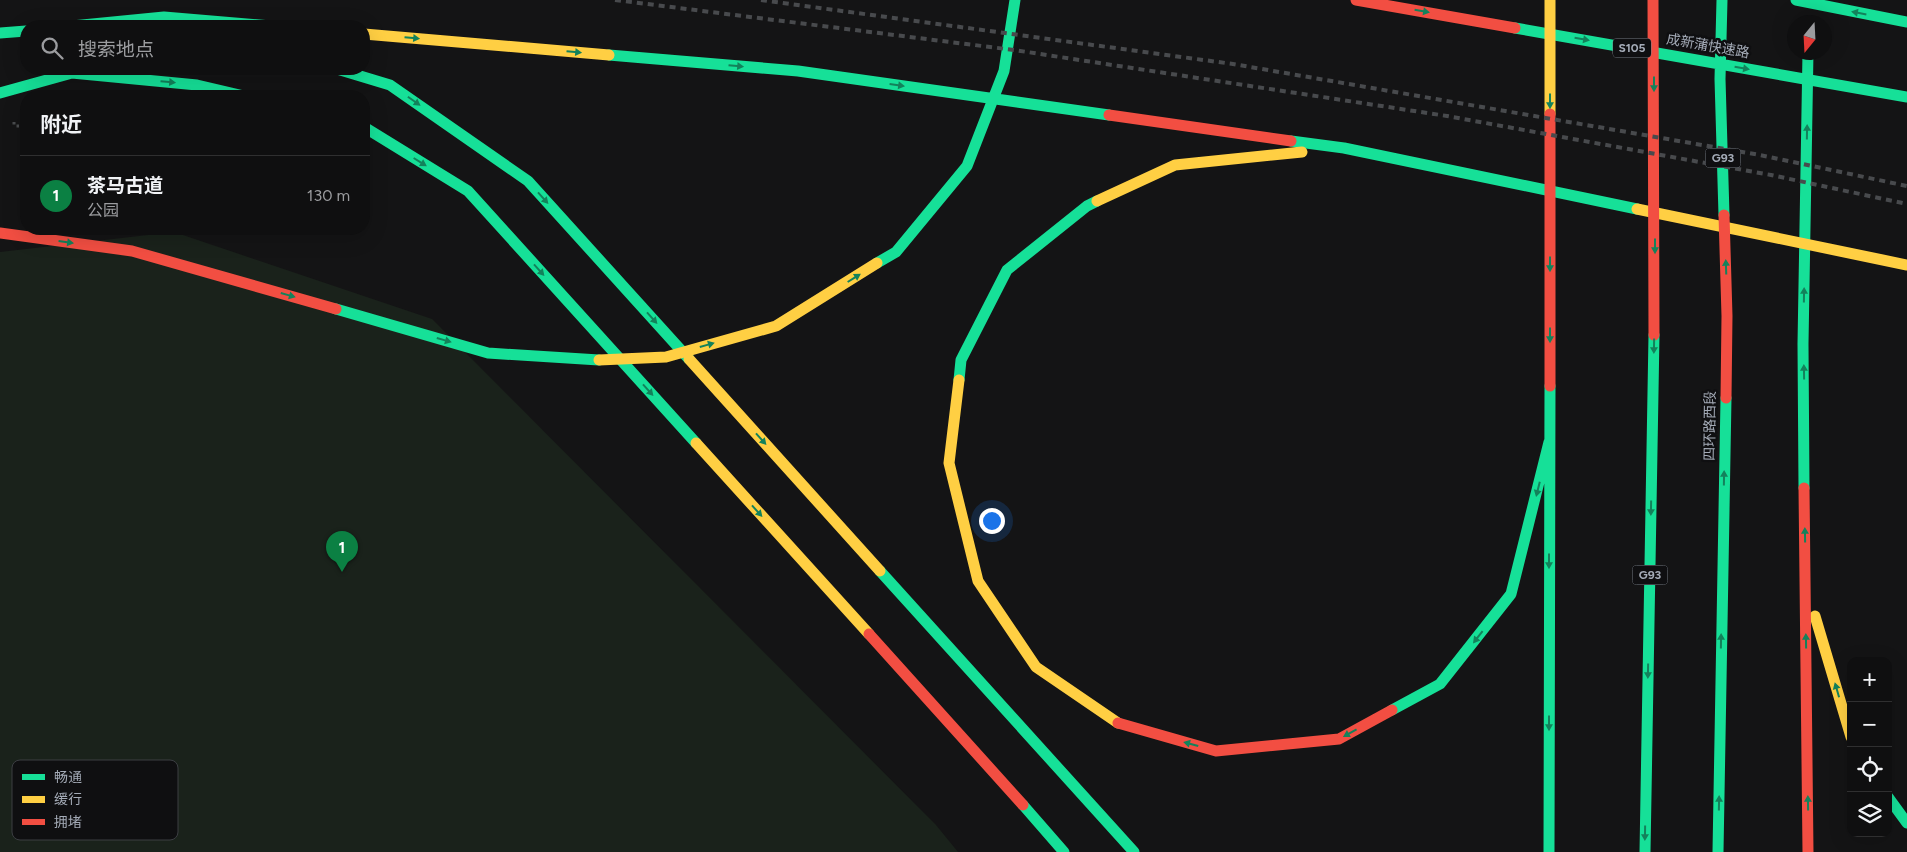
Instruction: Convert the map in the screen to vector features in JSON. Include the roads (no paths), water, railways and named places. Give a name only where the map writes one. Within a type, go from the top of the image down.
[{"type":"main road","points":[[0,233],[132,251],[488,353],[584,361],[666,357],[776,326],[896,252],[967,166],[1004,71],[1015,0]]},
{"type":"main road","name":"成新蒲快速路","points":[[1356,0],[1907,96]]},
{"type":"main road","points":[[1549,852],[1550,0]]},
{"type":"main road","name":"G93","points":[[1645,852],[1655,297],[1653,0]]},
{"type":"main road","name":"四环路西段","points":[[1718,852],[1727,316],[1720,79],[1722,0]]},
{"type":"main road","points":[[1796,0],[1907,22]]},
{"type":"main road","points":[[1808,0],[1808,15]]},
{"type":"main road","points":[[133,20],[164,17],[200,20]]},
{"type":"main road","points":[[164,17],[174,20]]},
{"type":"main road","points":[[0,33],[20,31]]},
{"type":"main road","points":[[370,35],[798,71],[1344,148],[1907,266]]},
{"type":"main road","points":[[1808,60],[1804,344],[1808,852]]},
{"type":"main road","points":[[0,93],[65,75]]},
{"type":"main road","points":[[93,75],[197,85],[218,90]]},
{"type":"main road","points":[[358,75],[390,84],[528,181],[1134,852]]},
{"type":"main road","points":[[370,131],[468,191],[1064,852]]},
{"type":"main road","points":[[1344,148],[1175,165],[1086,206],[1007,270],[961,360],[949,463],[978,581],[1036,667],[1123,726],[1216,751],[1339,739],[1440,684],[1511,594],[1549,442]]},
{"type":"main road","points":[[1806,584],[1847,723]]},
{"type":"main road","points":[[1892,802],[1907,823]]},
{"type":"railway","points":[[615,0],[1014,50],[1447,116],[1771,175],[1907,204]]},
{"type":"railway","points":[[761,0],[1233,64],[1760,155],[1907,186]]},
{"type":"place","name":"茶马古道","points":[[342,572]]}]
